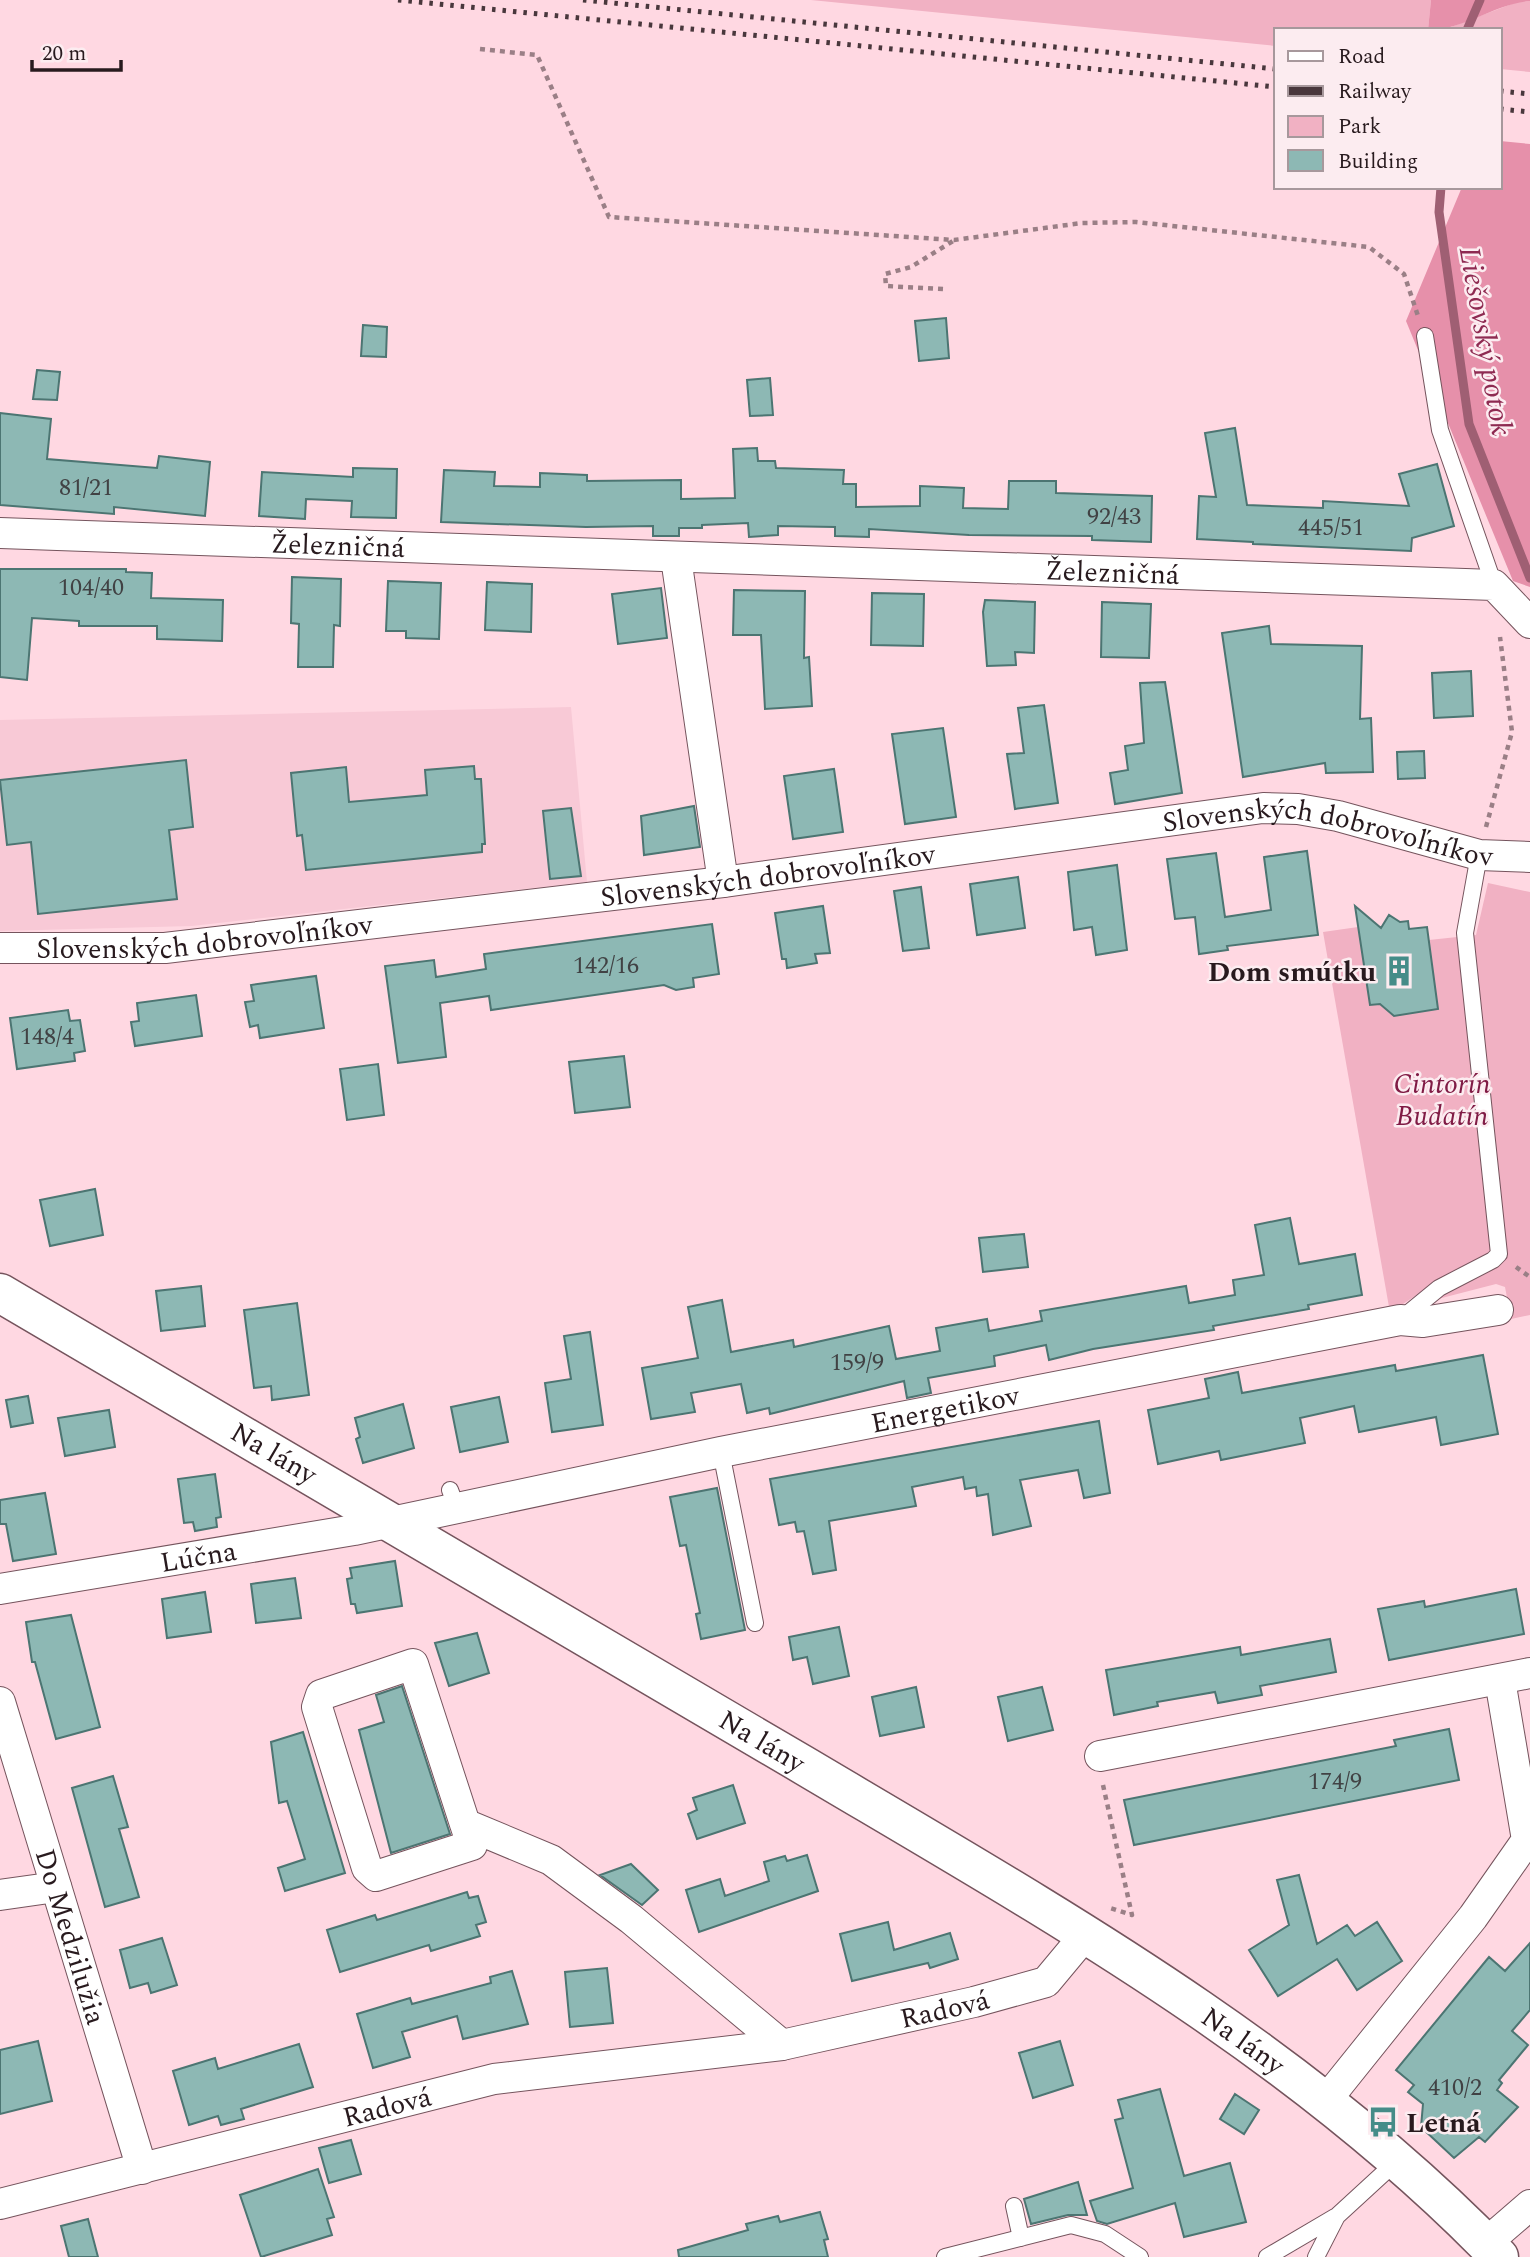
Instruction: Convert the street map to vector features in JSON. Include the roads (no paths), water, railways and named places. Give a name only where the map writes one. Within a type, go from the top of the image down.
[{"type":"street","name":"Železničná","points":[[0,533],[1494,584]]},
{"type":"street","points":[[676,558],[723,882]]},
{"type":"street","points":[[1494,584],[1530,623]]},
{"type":"street","name":"Slovenských dobrovoľníkov","points":[[0,948],[165,948],[723,882],[1263,808],[1298,809],[1338,816],[1479,855],[1530,857]]},
{"type":"street","name":"Na lány","points":[[0,1293],[396,1522],[1096,1920],[1236,2033],[1327,2099],[1398,2160],[1486,2252],[1530,2205]]},
{"type":"street","name":"Energetikov","points":[[396,1522],[453,1498],[721,1452],[1400,1320],[1423,1322],[1498,1310]]},
{"type":"street","name":"Lúčna","points":[[0,1589],[396,1522]]},
{"type":"street","points":[[465,1824],[472,1845],[376,1876],[367,1868],[317,1707],[321,1695],[413,1664],[465,1824],[551,1860],[631,1919],[782,2045]]},
{"type":"street","points":[[1100,1756],[1530,1673]]},
{"type":"street","points":[[1327,2099],[1473,1917],[1527,1840],[1500,1680]]},
{"type":"street","name":"Do Medzilužia","points":[[0,1702],[142,2169]]},
{"type":"street","points":[[0,1895],[57,1887]]},
{"type":"street","name":"Radová","points":[[0,2204],[494,2079],[782,2045],[1046,1982],[1096,1920]]},
{"type":"lane","points":[[1425,336],[1440,430],[1494,584]]},
{"type":"lane","points":[[1400,1320],[1439,1288],[1493,1260],[1499,1254],[1465,933],[1479,855]]},
{"type":"lane","points":[[721,1452],[755,1623]]},
{"type":"lane","points":[[1268,2257],[1337,2216],[1398,2160]]},
{"type":"lane","points":[[1014,2206],[1021,2238]]},
{"type":"lane","points":[[1316,2257],[1337,2216]]},
{"type":"lane","points":[[945,2257],[1071,2225],[1105,2234],[1140,2257]]},
{"type":"waterway","name":"Liešovský potok","points":[[1468,28],[1480,0]]},
{"type":"waterway","name":"Liešovský potok","points":[[1441,189],[1439,212],[1469,424],[1530,578]]},
{"type":"railway","points":[[398,0],[1274,87]]},
{"type":"railway","points":[[583,0],[1274,69]]},
{"type":"railway","points":[[1502,91],[1530,94]]},
{"type":"railway","points":[[1502,109],[1530,112]]},
{"type":"place","name":"Dom smútku","points":[[1399,971]]},
{"type":"place","name":"Letná","points":[[1383,2122]]},
{"type":"park label","name":"Cintorín Budatín","points":[[1442,1099]]}]
